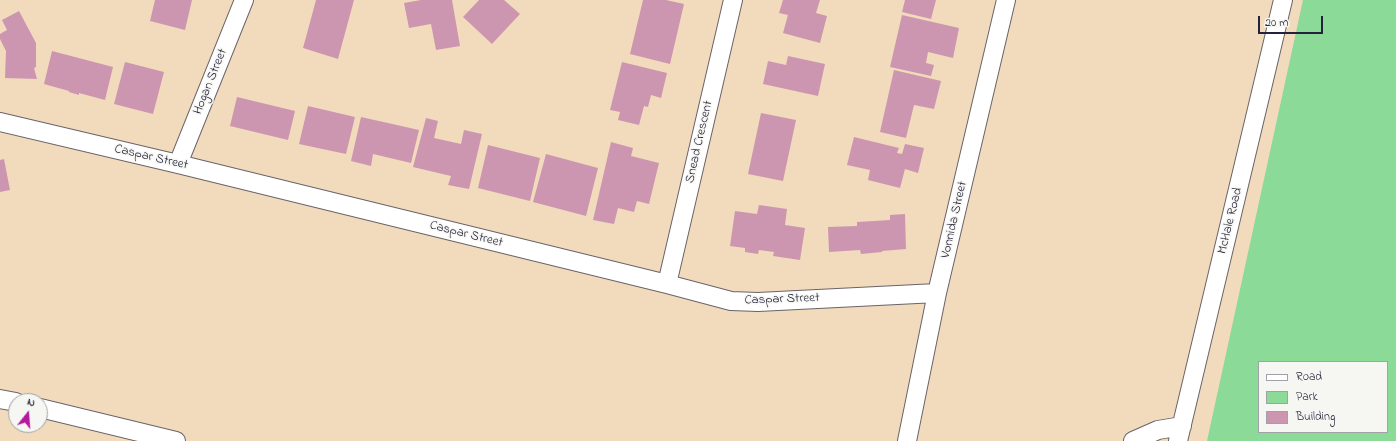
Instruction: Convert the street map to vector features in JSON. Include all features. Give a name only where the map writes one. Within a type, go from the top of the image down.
[{"type":"street","name":"Hogan Street","points":[[178,164],[244,0]]},
{"type":"street","name":"Snead Crescent","points":[[667,284],[733,0]]},
{"type":"street","name":"Vonnida Street","points":[[907,441],[937,293],[1006,0]]},
{"type":"street","name":"McHale Road","points":[[1180,433],[1283,0]]},
{"type":"street","name":"Caspar Street","points":[[0,122],[178,164],[731,301],[758,302],[937,293]]},
{"type":"street","points":[[48,410],[176,441]]},
{"type":"street","points":[[1133,441],[1158,430],[1180,433]]},
{"type":"green space","points":[[1303,0],[1396,0],[1396,441],[1207,441]]},
{"type":"building","points":[[155,0],[192,0],[185,30],[150,21]]},
{"type":"building","points":[[316,0],[354,0],[338,59],[303,48]]},
{"type":"building","points":[[421,0],[452,0],[460,46],[436,50],[431,24],[409,28],[404,3]]},
{"type":"building","points":[[479,0],[504,0],[520,14],[492,44],[463,17]]},
{"type":"building","points":[[643,0],[666,0],[684,4],[670,64],[630,54]]},
{"type":"building","points":[[783,0],[820,0],[816,13],[827,16],[820,43],[783,33],[788,15],[779,13]]},
{"type":"building","points":[[905,0],[936,0],[931,19],[902,12]]},
{"type":"building","points":[[19,11],[36,43],[36,67],[34,68],[37,79],[5,78],[6,51],[0,39],[0,34],[7,30],[2,20]]},
{"type":"building","points":[[902,15],[959,28],[953,58],[928,52],[926,63],[934,65],[931,76],[890,67]]},
{"type":"building","points":[[52,51],[113,67],[105,100],[79,93],[79,95],[44,84]]},
{"type":"building","points":[[788,56],[825,64],[818,96],[763,84],[768,61],[786,65]]},
{"type":"building","points":[[125,62],[164,72],[153,114],[114,104]]},
{"type":"building","points":[[622,62],[667,73],[661,98],[651,95],[648,107],[644,106],[639,125],[618,120],[620,112],[610,110]]},
{"type":"building","points":[[894,70],[941,81],[934,109],[914,105],[906,138],[880,132]]},
{"type":"building","points":[[237,97],[295,111],[288,140],[230,126]]},
{"type":"building","points":[[308,106],[355,117],[346,154],[299,144]]},
{"type":"building","points":[[761,113],[796,120],[783,181],[748,174]]},
{"type":"building","points":[[361,117],[419,130],[411,163],[373,154],[371,166],[351,161]]},
{"type":"building","points":[[426,118],[438,121],[434,138],[461,144],[464,130],[482,134],[469,189],[448,185],[451,176],[413,167]]},
{"type":"building","points":[[854,137],[899,148],[897,153],[902,154],[905,144],[924,148],[918,173],[905,169],[900,188],[868,180],[870,170],[847,165]]},
{"type":"building","points":[[611,142],[633,148],[631,156],[659,163],[649,204],[637,201],[634,212],[618,208],[614,224],[593,220]]},
{"type":"building","points":[[488,145],[540,158],[530,201],[478,188]]},
{"type":"building","points":[[546,154],[598,168],[586,216],[533,202]]},
{"type":"building","points":[[4,159],[10,190],[0,192],[0,160]]},
{"type":"building","points":[[759,205],[787,209],[785,225],[805,228],[800,260],[773,256],[774,252],[759,250],[758,254],[745,252],[745,248],[730,246],[735,211],[757,214]]},
{"type":"building","points":[[905,214],[906,249],[861,254],[860,250],[829,252],[828,227],[857,226],[857,222],[890,220],[890,215]]}]
